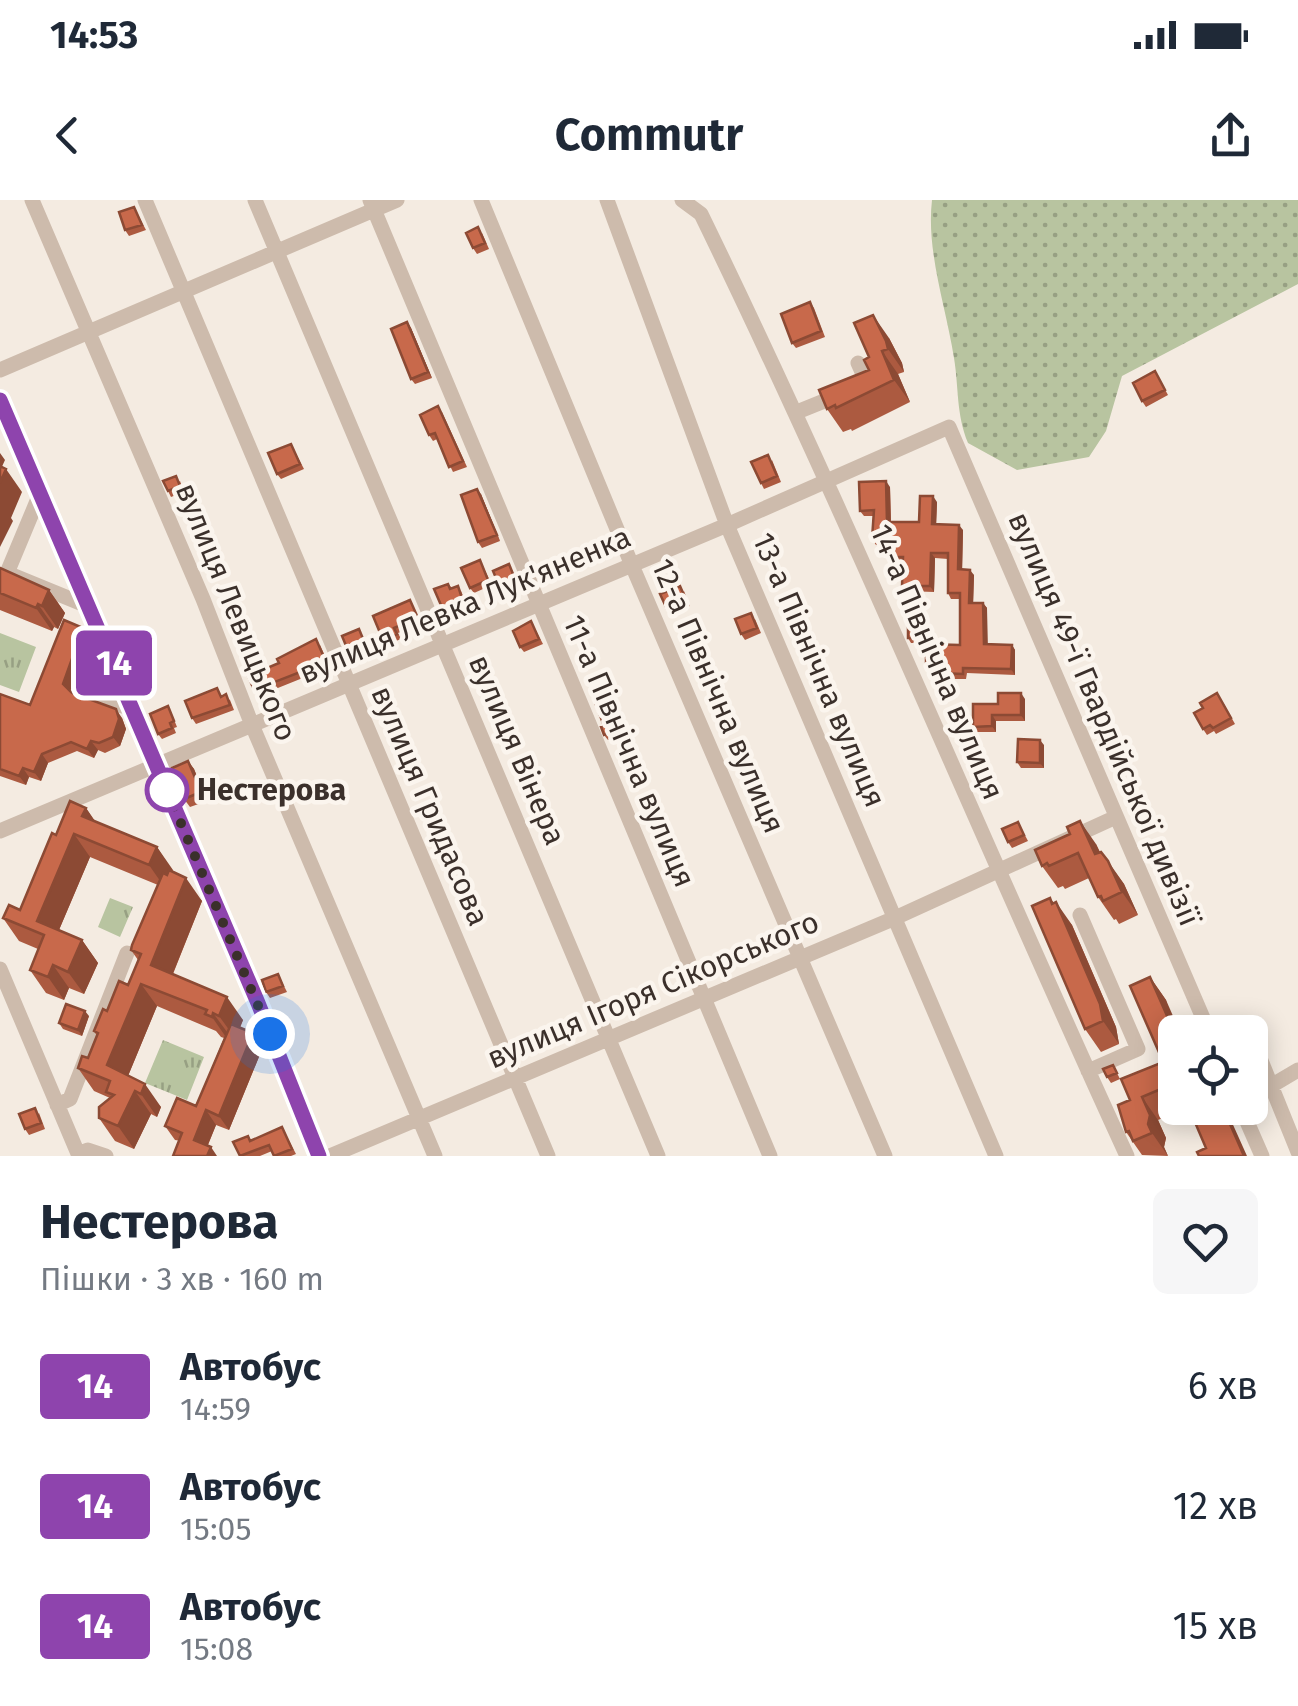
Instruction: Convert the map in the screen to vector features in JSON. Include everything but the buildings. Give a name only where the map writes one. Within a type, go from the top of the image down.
[{"type":"street","name":"вулиця Левицького","points":[[32,200],[435,1156]]},
{"type":"street","name":"вулиця Гридасова","points":[[145,200],[548,1156]]},
{"type":"street","name":"вулиця Вінера","points":[[256,200],[658,1156]]},
{"type":"street","points":[[0,370],[184,292],[372,205],[397,200]]},
{"type":"street","name":"12-а Північна вулиця","points":[[481,200],[631,564],[884,1156]]},
{"type":"street","name":"13-а Північна вулиця","points":[[607,200],[727,525],[996,1156]]},
{"type":"street","name":"14-а Північна вулиця","points":[[682,200],[701,214],[829,482],[997,870],[1127,1156]]},
{"type":"street","name":"11-а Північна вулиця","points":[[372,205],[770,1156]]},
{"type":"street","points":[[796,412],[867,383],[858,363]]},
{"type":"street","points":[[0,400],[319,1156]]},
{"type":"street","name":"вулиця Левка Лук'яненка","points":[[0,831],[829,482],[949,426]]},
{"type":"street","name":"вулиця 49-ї Гвардійської дивізії","points":[[949,426],[1202,1015]]},
{"type":"street","points":[[0,433],[19,442]]},
{"type":"street","points":[[40,494],[7,572],[90,607]]},
{"type":"street","points":[[102,636],[82,692],[134,710]]},
{"type":"street","name":"вулиця Ігоря Сікорського","points":[[330,1156],[895,918],[1116,817]]},
{"type":"street","points":[[1080,915],[1138,1049],[1088,1071]]},
{"type":"street","points":[[57,1105],[70,1100],[128,953]]},
{"type":"street","points":[[0,969],[78,1155],[88,1150],[106,1156]]},
{"type":"street","points":[[1133,1051],[1140,1069]]},
{"type":"street","points":[[1270,1086],[1298,1070]]},
{"type":"street","points":[[1268,1080],[1298,1152]]},
{"type":"street","points":[[1248,1125],[1262,1156]]},
{"type":"green space","points":[[932,200],[1298,200],[1298,284],[1122,376],[1106,431],[1089,457],[1017,470],[968,443],[964,432],[934,259]]},
{"type":"green space","points":[[0,633],[36,647],[19,692],[0,685]]},
{"type":"green space","points":[[110,898],[133,907],[120,937],[98,927]]},
{"type":"green space","points":[[163,1040],[204,1057],[187,1100],[145,1083]]},
{"type":"bus line","name":"14","points":[[0,400],[258,1003],[319,1156]]},
{"type":"place","name":"Нестерова","points":[[167,790]]},
{"type":"route","points":[[167,790],[270,1034]]}]
